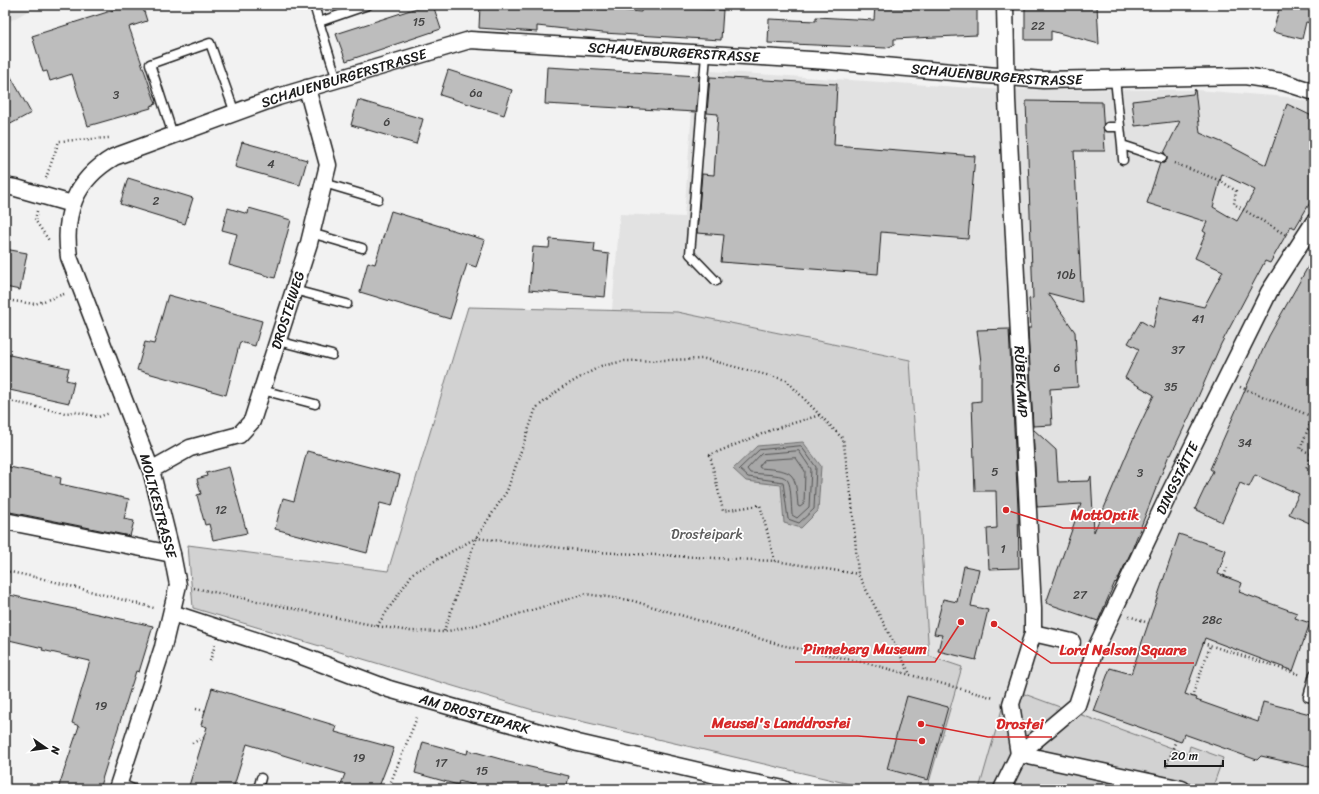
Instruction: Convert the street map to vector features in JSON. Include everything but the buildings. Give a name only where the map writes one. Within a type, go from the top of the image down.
[{"type":"street","name":"RÜBEKAMP","points":[[1005,5],[1006,78],[1033,633],[1011,704],[1019,754]]},
{"type":"street","name":"SCHAUENBURGERSTRASSE","points":[[72,204],[89,176],[104,162],[128,151],[307,88],[470,40],[836,62],[1006,78],[1043,80],[1211,75],[1245,76],[1283,82],[1314,92]]},
{"type":"street","name":"DROSTEIWEG","points":[[151,470],[190,448],[239,435],[252,422],[311,233],[328,166],[307,88]]},
{"type":"street","points":[[5,186],[72,204]]},
{"type":"street","name":"MOLTKESTRASSE","points":[[72,204],[68,224],[68,245],[72,268],[151,470],[172,554],[178,585],[163,647],[123,787]]},
{"type":"street","name":"DINGSTÄTTE","points":[[1002,789],[1019,754],[1077,705],[1095,650],[1168,496],[1269,292],[1314,222]]},
{"type":"street","points":[[5,521],[172,554]]},
{"type":"street","name":"AM DROSTEIPARK","points":[[172,613],[294,653],[389,689],[425,700],[578,743],[784,789]]},
{"type":"street","points":[[1033,633],[1075,643],[1095,650]]},
{"type":"street","points":[[1019,754],[1182,789]]},
{"type":"lane","points":[[314,5],[337,80]]},
{"type":"lane","points":[[319,22],[368,5]]},
{"type":"lane","points":[[173,135],[150,64],[202,45],[210,43],[235,113]]},
{"type":"lane","points":[[706,55],[690,254],[716,281]]},
{"type":"lane","points":[[1115,79],[1123,160]]},
{"type":"lane","points":[[1108,127],[1120,127]]},
{"type":"lane","points":[[1122,145],[1162,158]]},
{"type":"lane","points":[[324,183],[378,199]]},
{"type":"lane","points":[[311,233],[362,248]]},
{"type":"lane","points":[[294,290],[347,304]]},
{"type":"lane","points":[[278,341],[332,355]]},
{"type":"lane","points":[[262,390],[315,404]]},
{"type":"lane","points":[[1311,698],[1314,674]]},
{"type":"lane","points":[[258,789],[261,778]]},
{"type":"path","points":[[1162,158],[1221,181],[1236,191],[1234,204],[1300,244]]},
{"type":"path","points":[[5,300],[35,304],[80,287]]},
{"type":"path","points":[[444,632],[476,538],[507,491],[536,408],[563,387],[602,366],[625,361],[706,359],[786,380],[842,439],[852,502],[858,574],[911,674]]},
{"type":"path","points":[[1225,380],[1313,417],[1300,449],[1312,454],[1306,469],[1314,472]]},
{"type":"path","points":[[5,400],[65,413],[77,412],[98,417],[126,407]]},
{"type":"path","points":[[775,561],[760,505],[723,511],[710,455],[774,429],[820,415]]},
{"type":"path","points":[[377,626],[413,573],[476,538],[596,552],[775,561],[858,574]]},
{"type":"path","points":[[1224,576],[1227,568]]},
{"type":"path","points":[[5,571],[40,578],[172,613]]},
{"type":"path","points":[[178,585],[377,626],[410,631],[444,632],[499,620],[585,594],[630,600],[781,645],[911,674],[1011,704]]},
{"type":"path","points":[[1203,643],[1292,672]]},
{"type":"path","points":[[1192,697],[1210,646]]},
{"type":"path","points":[[388,789],[425,700]]},
{"type":"path","points":[[196,709],[205,711]]},
{"type":"path","points":[[192,743],[204,738]]},
{"type":"path","points":[[1159,784],[1176,740]]},
{"type":"shaded area","points":[[5,5],[38,5],[5,24]]},
{"type":"shaded area","points":[[695,70],[990,89],[1197,90],[1287,97],[1314,103],[1314,789],[927,789],[962,667],[929,656],[910,360],[677,312],[612,310],[620,214],[684,217]]},
{"type":"green space","name":"Drosteipark","points":[[468,307],[677,312],[910,360],[929,656],[962,667],[927,789],[871,789],[533,710],[193,608],[188,545],[388,571]]},
{"type":"green space","points":[[1008,688],[1188,754],[1190,746],[1223,758],[1212,789],[979,789]]},
{"type":"water","points":[[803,442],[821,466],[818,511],[801,528],[784,523],[781,485],[746,481],[733,469],[757,446]]},
{"type":"place","name":"MottOptik","points":[[1006,510]]},
{"type":"place","name":"Pinneberg Museum","points":[[961,622]]},
{"type":"place","name":"Lord Nelson Square","points":[[994,624]]},
{"type":"place","name":"Drostei","points":[[921,724]]},
{"type":"place","name":"Meusel's Landdrostei","points":[[922,741]]}]
